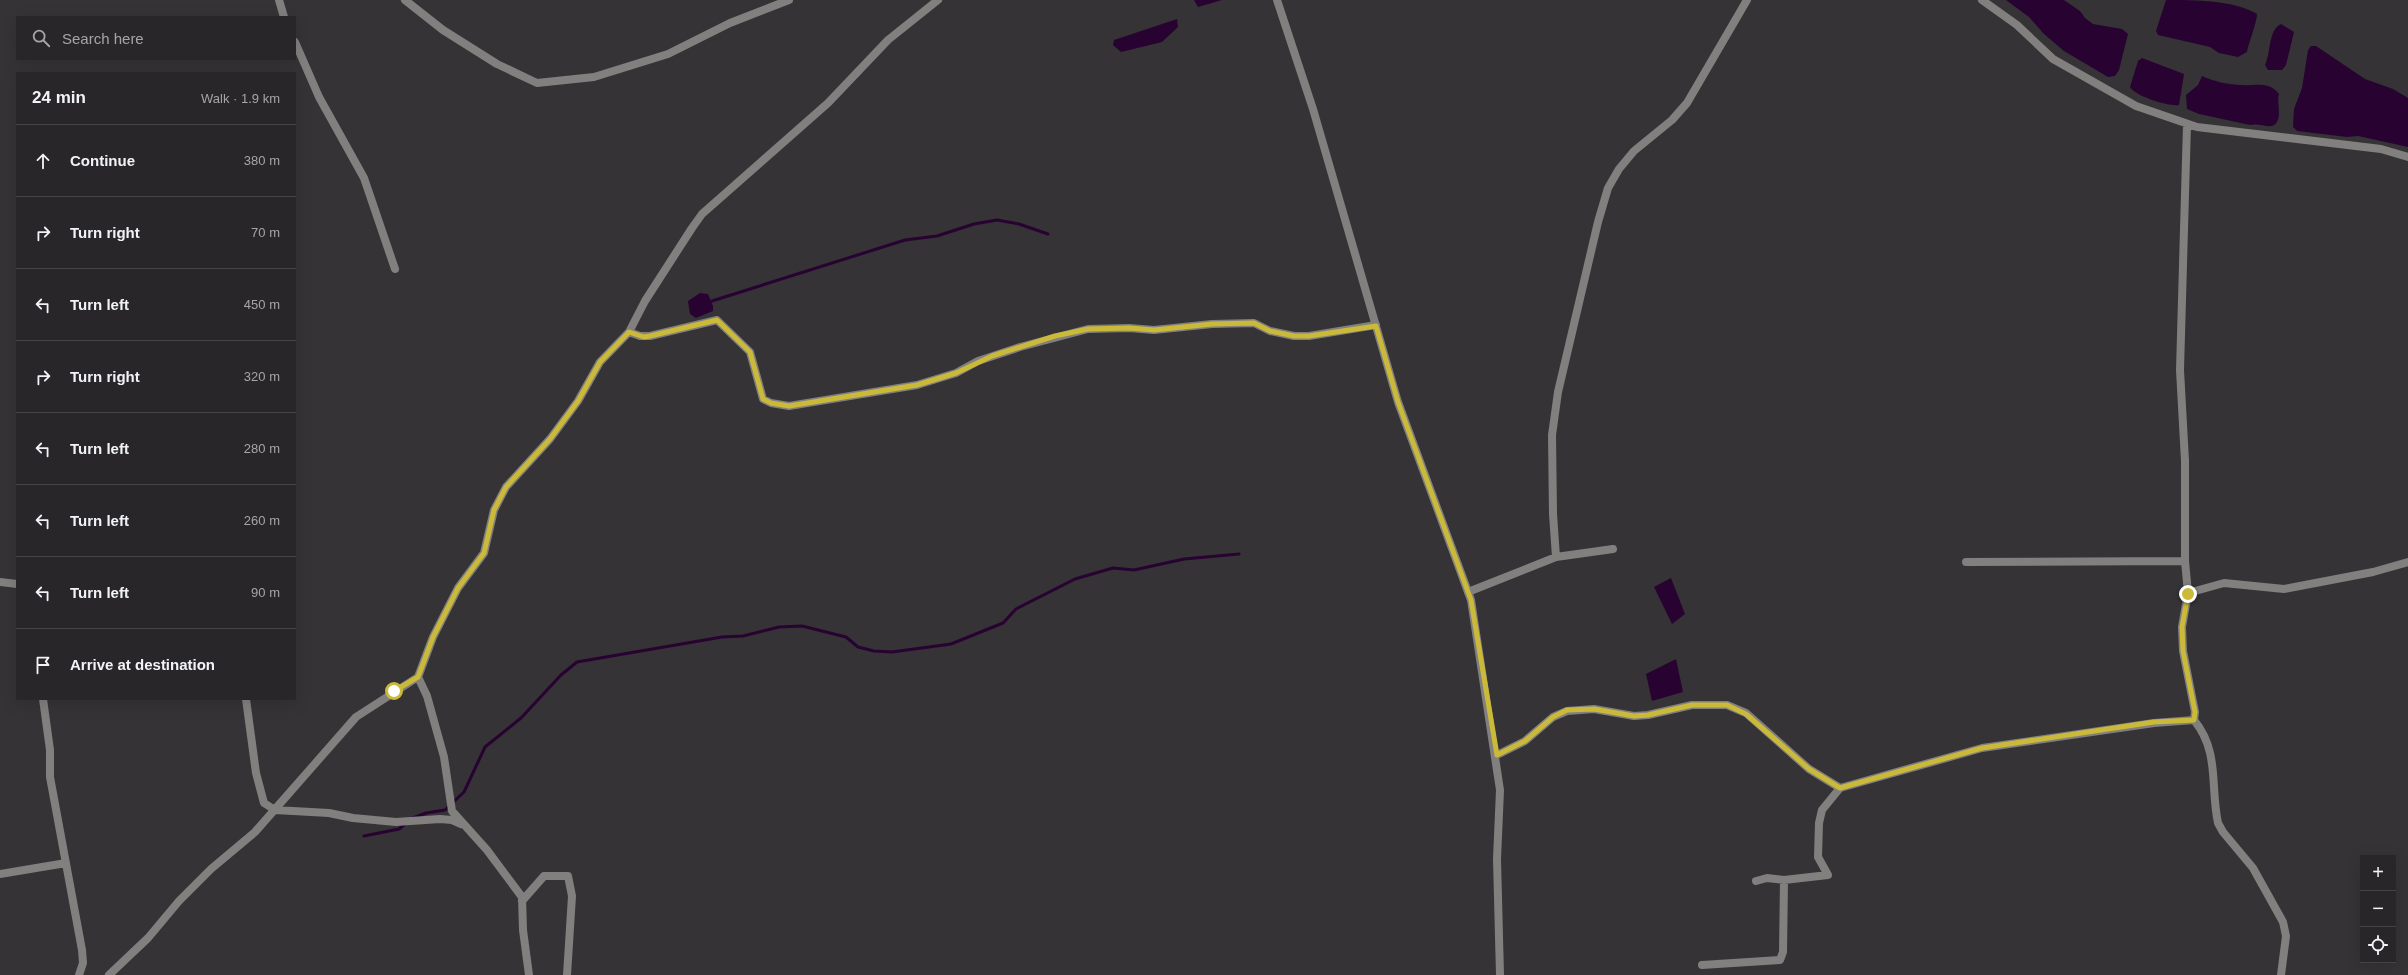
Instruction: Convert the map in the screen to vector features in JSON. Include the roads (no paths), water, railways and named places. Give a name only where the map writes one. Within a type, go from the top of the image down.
[{"type":"street","points":[[278,0],[284,16]]},
{"type":"street","points":[[405,0],[443,30],[497,64],[537,83],[594,77],[668,54],[730,23],[789,0]]},
{"type":"street","points":[[109,975],[148,938],[179,901],[211,868],[255,832],[356,717],[418,677],[433,637],[458,588],[484,553],[494,510],[506,487],[550,439],[578,401],[600,362],[629,332],[644,301],[672,256],[702,214],[828,103],[888,40],[938,0]]},
{"type":"street","points":[[1276,0],[1313,109],[1398,402],[1471,600],[1497,755],[1500,790],[1497,859],[1500,975]]},
{"type":"street","points":[[1556,557],[1552,514],[1552,435],[1558,392],[1598,222],[1608,188],[1619,169],[1634,151],[1672,120],[1687,103],[1747,0]]},
{"type":"street","points":[[1982,0],[2001,12],[2039,48],[2069,70],[2136,106],[2187,124],[2277,138],[2381,149],[2408,157]]},
{"type":"street","points":[[296,44],[319,97],[364,178],[395,269]]},
{"type":"street","points":[[2187,124],[2180,370],[2185,461],[2185,561],[2188,594],[2182,627],[2183,651],[2195,712],[2194,720],[2204,732],[2210,748],[2218,823],[2223,832],[2253,868],[2284,922],[2286,936],[2281,975]]},
{"type":"street","points":[[629,332],[644,337],[717,320],[750,352],[763,399],[778,405],[797,406],[894,390],[926,382],[956,373],[992,356],[1055,336],[1088,329],[1129,328],[1154,330],[1212,324],[1254,323],[1270,331],[1294,336],[1309,336],[1376,326]]},
{"type":"street","points":[[1468,592],[1556,557],[1613,549]]},
{"type":"street","points":[[1966,562],[2185,561]]},
{"type":"street","points":[[2188,594],[2224,583],[2284,589],[2373,572],[2408,562]]},
{"type":"street","points":[[0,582],[16,584]]},
{"type":"street","points":[[418,677],[427,696],[444,757],[452,811],[463,826],[487,850],[522,897],[522,930],[528,975]]},
{"type":"street","points":[[43,700],[50,750],[50,777],[82,950],[82,963],[79,975]]},
{"type":"street","points":[[246,700],[256,773],[264,804],[275,810],[329,812],[353,818],[400,822],[440,819],[452,820],[463,826]]},
{"type":"street","points":[[1497,755],[1525,741],[1553,717],[1567,710],[1594,709],[1634,716],[1648,715],[1692,705],[1727,705],[1746,714],[1809,769],[1840,788]]},
{"type":"street","points":[[1756,882],[1766,878],[1784,880],[1828,875],[1818,857],[1819,823],[1822,810],[1840,788],[1982,748],[2154,722],[2194,720]]},
{"type":"street","points":[[0,874],[66,862]]},
{"type":"street","points":[[522,901],[544,876],[568,876],[572,896],[567,975]]},
{"type":"street","points":[[1702,964],[1780,960],[1783,952],[1784,880]]},
{"type":"waterway","points":[[712,301],[905,240],[937,236],[974,224],[997,220],[1019,224],[1048,234]]},
{"type":"waterway","points":[[410,819],[426,813],[445,810],[464,792],[485,747],[521,718],[561,675],[577,662],[722,637],[743,636],[779,627],[802,626],[846,637],[858,647],[874,651],[892,652],[951,644],[1003,623],[1016,609],[1075,579],[1113,568],[1134,570],[1184,559],[1239,554]]},
{"type":"waterway","points":[[364,836],[399,829],[406,823]]}]
